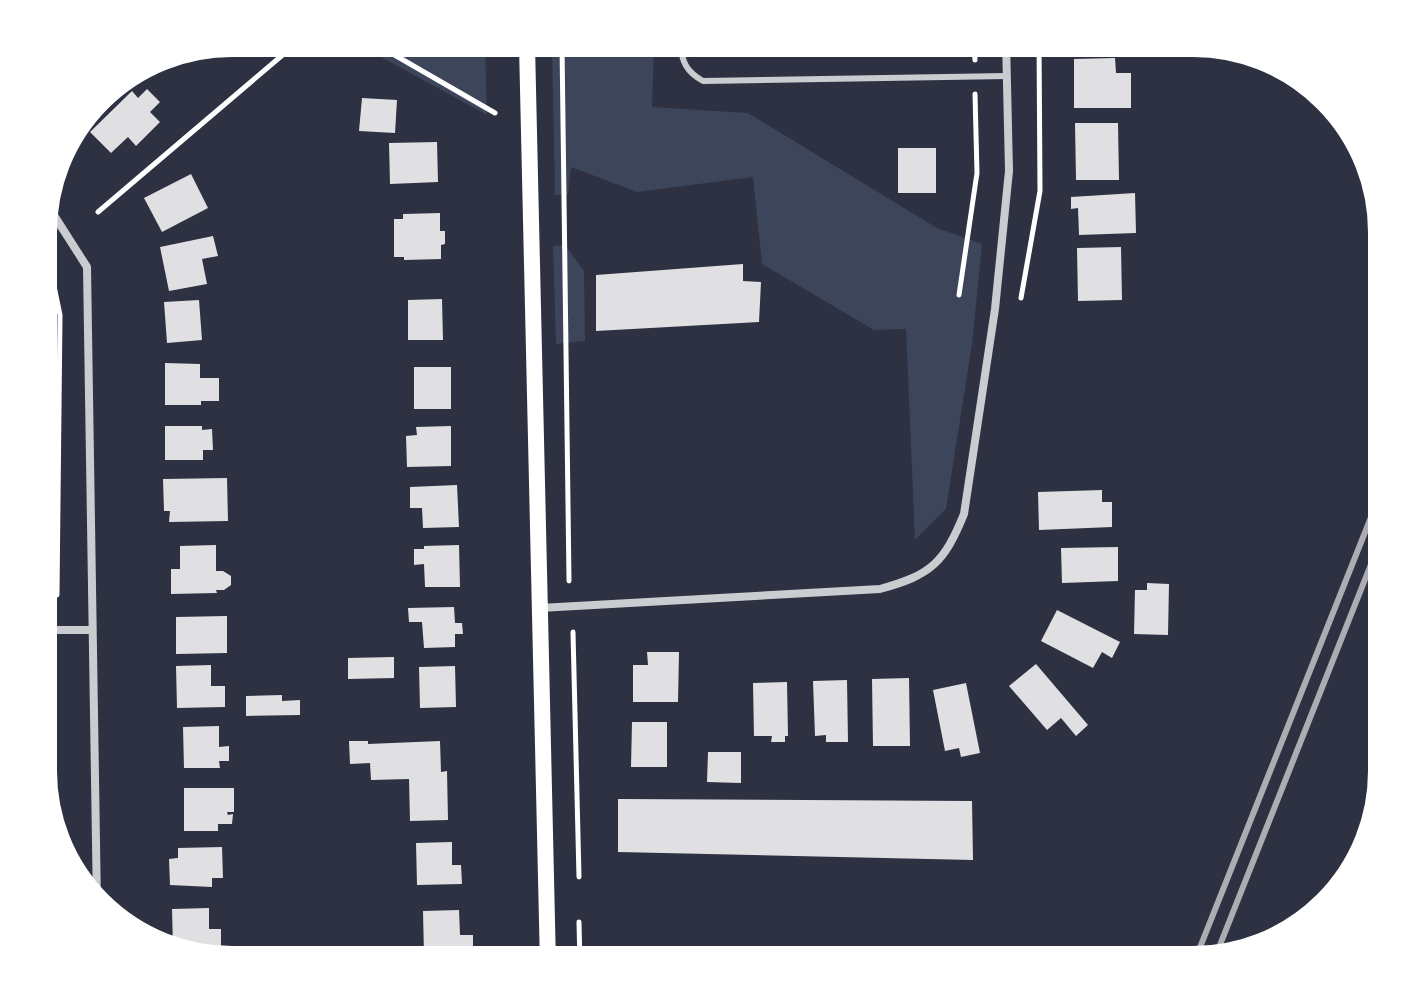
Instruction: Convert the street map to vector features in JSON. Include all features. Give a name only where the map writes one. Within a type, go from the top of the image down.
[{"type":"main road","points":[[527,52],[548,951]]},
{"type":"street","points":[[540,608],[880,589],[913,580],[941,560],[951,546],[964,514],[995,309],[1009,171],[1006,52]]},
{"type":"street","points":[[53,214],[87,267],[97,889]]},
{"type":"street","points":[[52,630],[92,630]]},
{"type":"lane","points":[[683,52],[685,66],[703,81],[1007,76]]},
{"type":"path","points":[[98,212],[286,52]]},
{"type":"path","points":[[389,52],[495,113]]},
{"type":"path","points":[[562,52],[569,581]]},
{"type":"path","points":[[959,295],[977,173],[974,52]]},
{"type":"path","points":[[1021,298],[1040,191],[1039,52]]},
{"type":"path","points":[[52,276],[60,315],[57,595],[52,595]]},
{"type":"path","points":[[573,632],[579,877]]},
{"type":"path","points":[[579,922],[580,951]]},
{"type":"shaded area","points":[[372,52],[485,52],[487,115]]},
{"type":"shaded area","points":[[552,52],[654,52],[652,107],[748,113],[937,228],[982,244],[972,344],[946,509],[915,540],[906,329],[874,330],[762,264],[753,177],[637,192],[571,167],[568,195],[555,195]]},
{"type":"shaded area","points":[[565,245],[584,271],[585,341],[556,344],[553,246]]},
{"type":"building","points":[[1115,58],[1116,73],[1131,73],[1131,108],[1074,108],[1074,59]]},
{"type":"building","points":[[147,89],[160,102],[150,112],[160,122],[136,146],[128,137],[111,153],[90,132],[132,91],[138,98]]},
{"type":"building","points":[[362,98],[397,100],[395,133],[359,131]]},
{"type":"building","points":[[1075,123],[1118,123],[1119,180],[1076,180]]},
{"type":"building","points":[[437,142],[438,182],[390,184],[389,143]]},
{"type":"building","points":[[898,148],[936,148],[936,193],[898,193]]},
{"type":"building","points":[[191,174],[208,208],[162,232],[144,198]]},
{"type":"building","points":[[1135,193],[1136,233],[1079,235],[1078,208],[1071,209],[1071,197]]},
{"type":"building","points":[[440,213],[440,231],[445,231],[441,259],[404,260],[404,257],[394,257],[394,219],[403,219],[403,214]]},
{"type":"building","points":[[213,236],[218,256],[202,259],[207,284],[169,291],[160,247]]},
{"type":"building","points":[[1121,247],[1122,300],[1078,301],[1077,248]]},
{"type":"building","points":[[743,264],[743,281],[761,282],[759,322],[596,331],[596,275]]},
{"type":"building","points":[[442,299],[443,340],[408,340],[408,300]]},
{"type":"building","points":[[199,300],[202,340],[167,343],[164,302]]},
{"type":"building","points":[[165,363],[200,364],[200,378],[219,378],[219,401],[201,401],[201,405],[165,405]]},
{"type":"building","points":[[414,367],[451,367],[451,409],[414,409]]},
{"type":"building","points":[[165,426],[212,429],[213,450],[203,450],[203,460],[165,460]]},
{"type":"building","points":[[451,426],[451,466],[407,467],[406,436],[417,435],[416,427]]},
{"type":"building","points":[[227,478],[228,521],[169,522],[170,511],[164,511],[163,479]]},
{"type":"building","points":[[457,485],[459,527],[423,528],[422,508],[410,508],[410,487]]},
{"type":"building","points":[[1102,490],[1102,502],[1112,502],[1112,527],[1039,530],[1038,492]]},
{"type":"building","points":[[216,545],[216,571],[231,576],[231,585],[224,590],[216,590],[217,593],[171,594],[171,569],[180,569],[180,546]]},
{"type":"building","points":[[459,545],[460,587],[425,587],[424,564],[414,565],[414,549]]},
{"type":"building","points":[[1118,547],[1118,581],[1062,583],[1061,548]]},
{"type":"building","points":[[1147,583],[1169,584],[1168,635],[1134,634],[1135,590],[1147,590]]},
{"type":"building","points":[[454,607],[455,623],[462,623],[463,634],[455,634],[455,647],[424,648],[422,622],[409,622],[408,608]]},
{"type":"building","points":[[1057,610],[1120,642],[1112,658],[1102,652],[1093,668],[1041,641]]},
{"type":"building","points":[[227,616],[227,653],[176,654],[176,617]]},
{"type":"building","points":[[647,652],[679,652],[678,702],[633,702],[633,665],[648,665]]},
{"type":"building","points":[[394,657],[394,678],[348,679],[348,658]]},
{"type":"building","points":[[1036,664],[1088,725],[1076,736],[1061,718],[1047,730],[1009,686]]},
{"type":"building","points":[[211,665],[211,686],[225,686],[225,707],[177,708],[176,666]]},
{"type":"building","points":[[455,666],[456,707],[420,708],[419,667]]},
{"type":"building","points":[[909,678],[910,746],[873,746],[872,679]]},
{"type":"building","points":[[847,680],[848,742],[826,742],[826,735],[815,736],[813,681]]},
{"type":"building","points":[[787,682],[788,736],[785,736],[785,742],[771,742],[772,736],[754,736],[753,683]]},
{"type":"building","points":[[966,683],[980,753],[961,757],[959,748],[945,751],[933,690]]},
{"type":"building","points":[[282,695],[282,701],[300,700],[300,715],[246,716],[246,696]]},
{"type":"building","points":[[632,722],[667,722],[667,767],[631,767]]},
{"type":"building","points":[[219,726],[219,747],[229,746],[229,761],[219,761],[220,768],[184,768],[183,727]]},
{"type":"building","points":[[349,741],[368,741],[368,744],[440,741],[441,772],[447,771],[448,820],[410,821],[409,779],[371,780],[370,763],[350,764]]},
{"type":"building","points":[[708,752],[741,752],[741,783],[707,782]]},
{"type":"building","points":[[184,788],[234,788],[234,812],[227,812],[228,815],[233,814],[232,824],[218,824],[218,831],[184,831]]},
{"type":"building","points":[[618,799],[972,801],[973,860],[618,852]]},
{"type":"building","points":[[452,842],[452,865],[461,865],[462,884],[417,885],[416,843]]},
{"type":"building","points":[[222,847],[223,878],[212,878],[212,887],[170,885],[169,859],[178,858],[178,848]]},
{"type":"building","points":[[209,908],[209,929],[221,929],[221,948],[195,947],[173,941],[172,909]]},
{"type":"building","points":[[459,910],[460,935],[473,935],[473,951],[424,951],[423,911]]},
{"type":"railway","points":[[1199,951],[1373,512]]},
{"type":"railway","points":[[1218,949],[1373,559]]}]
